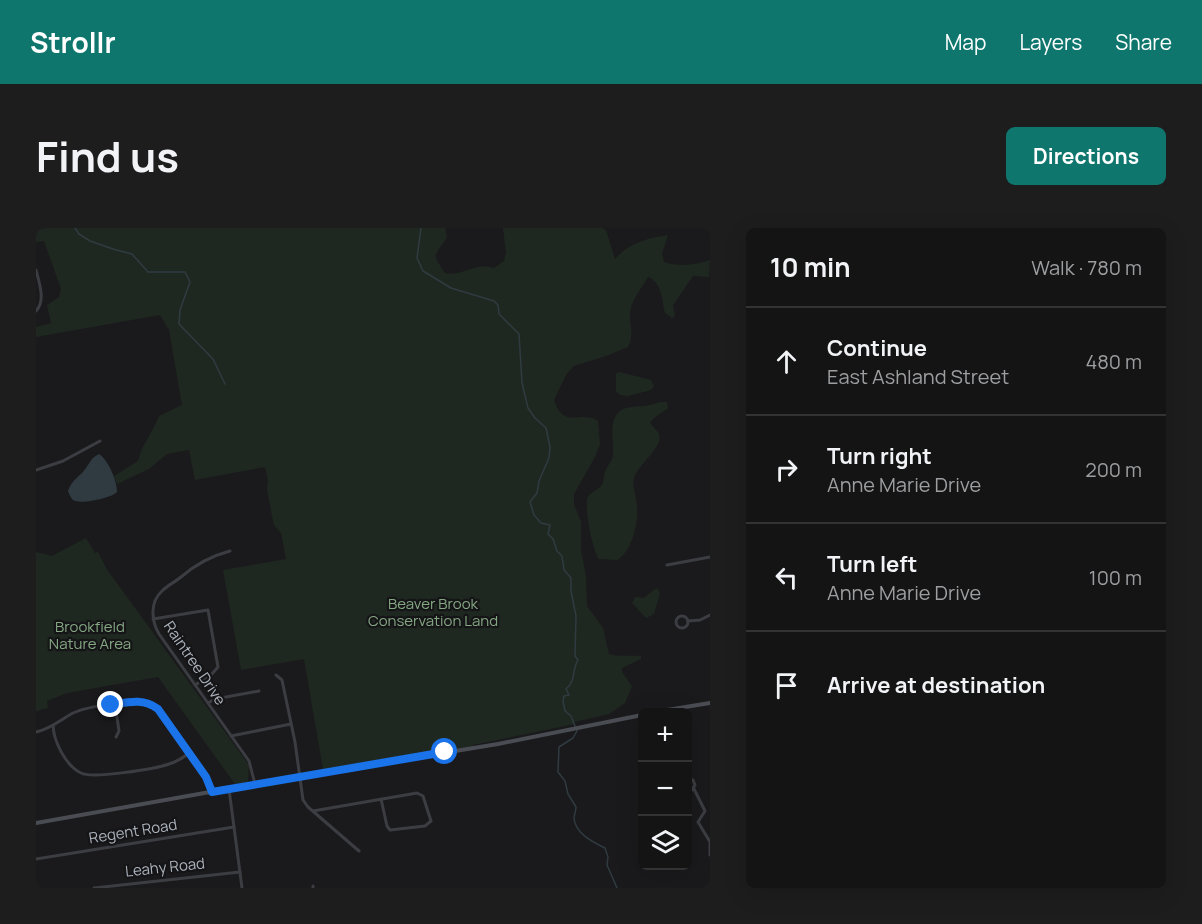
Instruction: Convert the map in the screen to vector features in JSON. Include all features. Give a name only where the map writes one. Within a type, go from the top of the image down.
[{"type":"main road","points":[[680,708],[710,703]]},
{"type":"main road","points":[[36,824],[299,776],[498,744],[638,716]]},
{"type":"street","points":[[36,270],[42,299],[36,311]]},
{"type":"street","points":[[36,470],[63,461],[100,441]]},
{"type":"street","name":"Raintree Drive","points":[[230,551],[214,555],[193,566],[164,589],[156,598],[153,620],[159,634],[249,761],[255,784]]},
{"type":"street","points":[[667,565],[710,556]]},
{"type":"street","points":[[153,620],[208,610],[218,667],[211,675],[195,685]]},
{"type":"street","points":[[688,621],[700,620],[710,615]]},
{"type":"street","points":[[276,675],[282,680],[303,800],[359,851]]},
{"type":"street","points":[[208,703],[215,699],[259,691]]},
{"type":"street","points":[[36,732],[54,726],[74,713],[116,704],[141,701],[150,703],[158,709],[206,777],[212,792]]},
{"type":"street","points":[[116,704],[119,731],[116,737]]},
{"type":"street","points":[[231,736],[291,724]]},
{"type":"street","points":[[54,726],[55,736],[66,759],[76,770],[86,775],[101,776],[167,765],[189,753]]},
{"type":"street","points":[[692,780],[694,781],[693,789],[705,811],[698,822],[710,842],[710,855]]},
{"type":"street","points":[[229,789],[242,888]]},
{"type":"street","points":[[313,811],[381,799],[421,794],[428,807],[431,821],[425,826],[390,830],[381,799]]},
{"type":"street","name":"Regent Road","points":[[36,859],[234,827]]},
{"type":"street","name":"Leahy Road","points":[[94,888],[240,872]]},
{"type":"green space","name":"Beaver Brook Conservation Land","points":[[36,228],[445,228],[447,237],[437,252],[436,258],[445,273],[452,274],[480,267],[494,268],[504,261],[506,253],[503,228],[602,228],[606,230],[615,259],[620,253],[639,242],[668,235],[662,254],[664,262],[687,265],[710,260],[709,277],[693,276],[673,305],[675,316],[672,318],[665,313],[659,287],[653,279],[648,277],[631,308],[631,334],[628,347],[574,366],[566,375],[554,400],[563,415],[574,418],[592,418],[598,421],[600,444],[574,494],[574,504],[581,522],[581,551],[586,576],[587,606],[603,628],[609,654],[641,656],[641,659],[622,668],[622,672],[632,686],[625,703],[609,714],[574,722],[575,724],[473,745],[473,748],[445,752],[443,749],[323,769],[304,659],[241,670],[223,570],[286,559],[281,533],[274,525],[265,467],[195,480],[189,450],[167,454],[149,469],[117,484],[114,476],[138,461],[159,416],[182,405],[169,330],[160,315],[36,337],[36,327],[51,323],[47,305],[59,297],[61,289],[44,241],[36,242]]},
{"type":"green space","points":[[619,372],[651,380],[654,386],[651,390],[628,396],[620,395],[616,391],[616,374]]},
{"type":"green space","points":[[667,402],[668,408],[650,423],[658,433],[658,445],[634,478],[637,512],[636,527],[630,543],[627,550],[617,560],[599,559],[589,528],[587,502],[589,495],[602,485],[612,457],[612,429],[615,418],[621,410],[626,408],[648,406]]},
{"type":"green space","name":"Brookfield Nature Area","points":[[86,538],[249,765],[248,782],[235,784],[158,677],[67,693],[47,701],[48,708],[36,711],[36,552],[52,556]]},
{"type":"green space","points":[[658,589],[660,594],[654,614],[646,618],[632,603],[635,597],[644,598]]},
{"type":"shaded area","points":[[99,454],[111,471],[117,492],[96,500],[82,502],[73,500],[68,491],[70,487],[93,458]]},
{"type":"waterway","points":[[75,228],[79,234],[90,241],[132,254],[148,272],[185,272],[190,282],[180,310],[179,324],[213,359],[225,384]]},
{"type":"waterway","points":[[421,228],[417,258],[423,271],[451,288],[494,301],[498,305],[499,314],[519,334],[522,383],[528,408],[546,428],[550,447],[549,458],[539,481],[537,493],[530,502],[534,515],[541,523],[550,525],[548,534],[562,556],[564,570],[571,578],[576,616],[575,656],[578,660],[572,682],[566,689],[569,695],[564,696],[563,701],[565,711],[571,716],[577,731],[573,738],[559,747],[558,772],[565,781],[568,794],[576,807],[574,817],[577,828],[585,836],[605,848],[608,857],[607,865],[617,888]]},
{"type":"route","points":[[111,705],[141,701],[150,703],[158,709],[206,777],[212,792],[445,752]]}]
